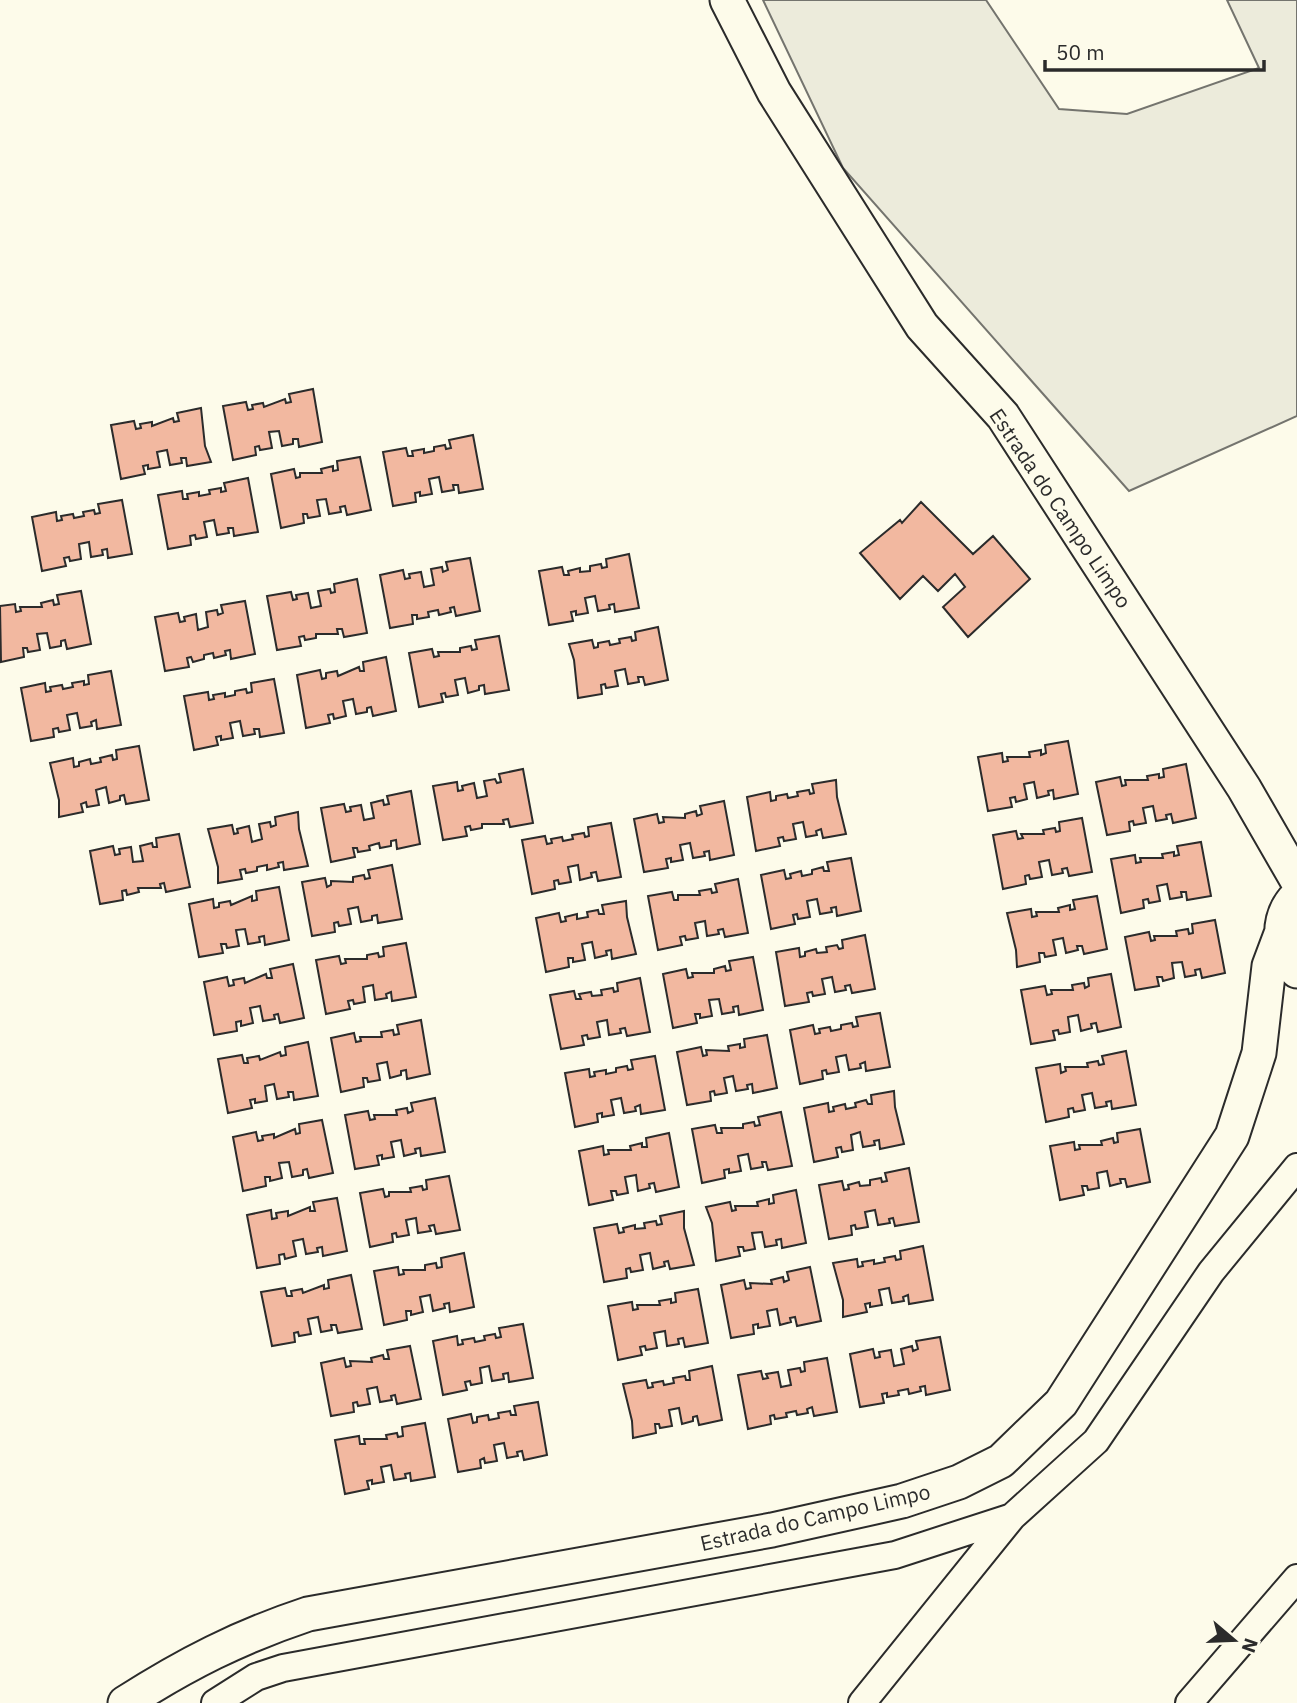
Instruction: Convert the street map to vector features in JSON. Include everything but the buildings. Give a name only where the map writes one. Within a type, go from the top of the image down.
[{"type":"street","name":"Estrada do Campo Limpo","points":[[727,0],[774,92],[922,326],[1003,416],[1244,788],[1297,880]]},
{"type":"street","name":"Estrada do Campo Limpo","points":[[125,1703],[189,1662],[260,1629],[308,1614],[785,1527],[902,1501],[959,1482],[1001,1461],[1061,1404],[1232,1136],[1259,1052],[1269,966],[1281,934],[1283,918],[1297,896]]},
{"type":"street","points":[[1281,934],[1283,951],[1297,971]]},
{"type":"street","points":[[862,1703],[1012,1517],[1096,1441],[1211,1272],[1297,1167]]},
{"type":"street","points":[[215,1703],[256,1677],[283,1668],[895,1555],[1012,1517]]},
{"type":"street","points":[[1189,1703],[1297,1578]]},
{"type":"shaded area","points":[[763,0],[986,0],[1059,109],[1127,114],[1259,68],[1227,0],[1297,0],[1297,416],[1129,491],[843,168]]}]
